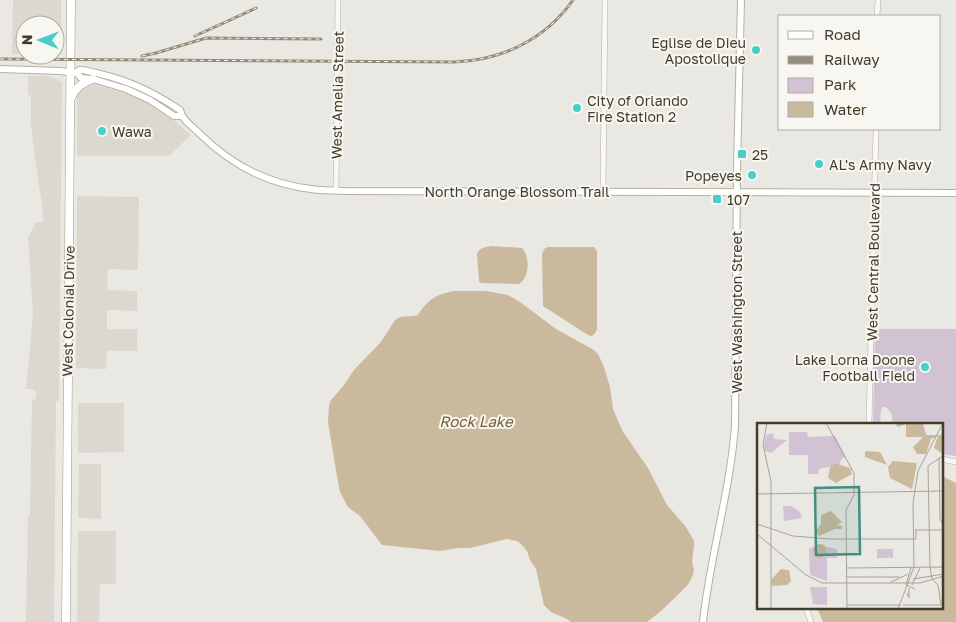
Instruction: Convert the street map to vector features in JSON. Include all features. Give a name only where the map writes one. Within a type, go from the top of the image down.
[{"type":"highway","name":"West Colonial Drive","points":[[66,622],[70,100],[74,72],[71,0]]},
{"type":"highway","points":[[70,100],[77,88],[86,81],[93,79]]},
{"type":"main road","name":"West Washington Street","points":[[703,622],[709,576],[733,450],[736,390],[737,192],[741,0]]},
{"type":"main road","name":"North Orange Blossom Trail","points":[[0,69],[74,72],[79,70],[105,74],[137,85],[180,110],[182,116],[219,151],[238,165],[278,182],[311,189],[956,193]]},
{"type":"main road","name":"North Orange Blossom Trail","points":[[74,72],[80,78],[93,79],[126,89],[150,100],[174,116],[182,116]]},
{"type":"street","name":"West Amelia Street","points":[[336,190],[338,0]]},
{"type":"street","points":[[603,191],[605,0]]},
{"type":"street","points":[[877,15],[878,0]]},
{"type":"street","name":"West Central Boulevard","points":[[870,423],[876,130]]},
{"type":"street","points":[[807,610],[811,622]]},
{"type":"shaded area","points":[[13,0],[61,0],[61,15],[15,15],[15,54],[12,54]]},
{"type":"shaded area","points":[[28,76],[46,76],[62,82],[59,401],[56,401],[54,622],[26,622],[32,401],[36,398],[36,392],[32,389],[26,389],[33,314],[28,237],[36,222],[43,222],[31,124],[31,95],[28,95]]},
{"type":"shaded area","points":[[91,83],[130,95],[162,110],[191,135],[169,156],[77,156],[77,95],[80,88]]},
{"type":"shaded area","points":[[77,196],[139,197],[138,270],[108,269],[107,290],[137,291],[137,311],[107,310],[107,329],[137,329],[137,351],[107,351],[106,369],[76,368]]},
{"type":"shaded area","points":[[78,403],[124,403],[124,452],[78,453]]},
{"type":"shaded area","points":[[79,464],[101,464],[101,519],[78,518]]},
{"type":"shaded area","points":[[78,531],[116,531],[116,584],[100,584],[99,622],[77,622]]},
{"type":"green space","points":[[875,329],[956,329],[956,456],[944,454],[944,423],[892,423],[891,413],[886,407],[883,407],[880,423],[873,423]]},
{"type":"water","points":[[484,247],[522,248],[525,252],[528,267],[523,281],[519,284],[481,283],[479,281],[477,254]]},
{"type":"water","points":[[548,247],[594,247],[597,251],[597,329],[592,336],[543,306],[542,254],[544,249]]},
{"type":"water","name":"Rock Lake","points":[[455,291],[486,291],[508,295],[556,329],[598,354],[610,387],[613,409],[623,432],[648,468],[667,505],[686,527],[694,541],[692,562],[694,570],[687,586],[647,622],[571,622],[551,612],[544,605],[536,569],[527,551],[517,541],[507,539],[470,548],[440,551],[382,545],[360,516],[348,507],[340,492],[328,422],[331,400],[354,370],[381,342],[395,320],[400,317],[418,315],[425,305],[434,298]]},
{"type":"water","points":[[944,477],[956,483],[956,622],[823,622],[818,610],[944,610]]},
{"type":"railway","points":[[0,59],[454,62],[489,57],[521,45],[536,37],[549,26],[573,0]]},
{"type":"railway","points":[[195,36],[256,8]]},
{"type":"railway","points":[[142,56],[206,38],[321,39]]},
{"type":"place","name":"Eglise de Dieu Apostolique","points":[[756,50]]},
{"type":"place","name":"City of Orlando Fire Station 2","points":[[577,108]]},
{"type":"place","name":"Wawa","points":[[102,131]]},
{"type":"place","name":"25","points":[[742,154]]},
{"type":"place","name":"AL's Army Navy","points":[[819,164]]},
{"type":"place","name":"Popeyes","points":[[752,175]]},
{"type":"place","name":"107","points":[[717,199]]},
{"type":"place","name":"Lake Lorna Doone Football Field","points":[[925,367]]}]
